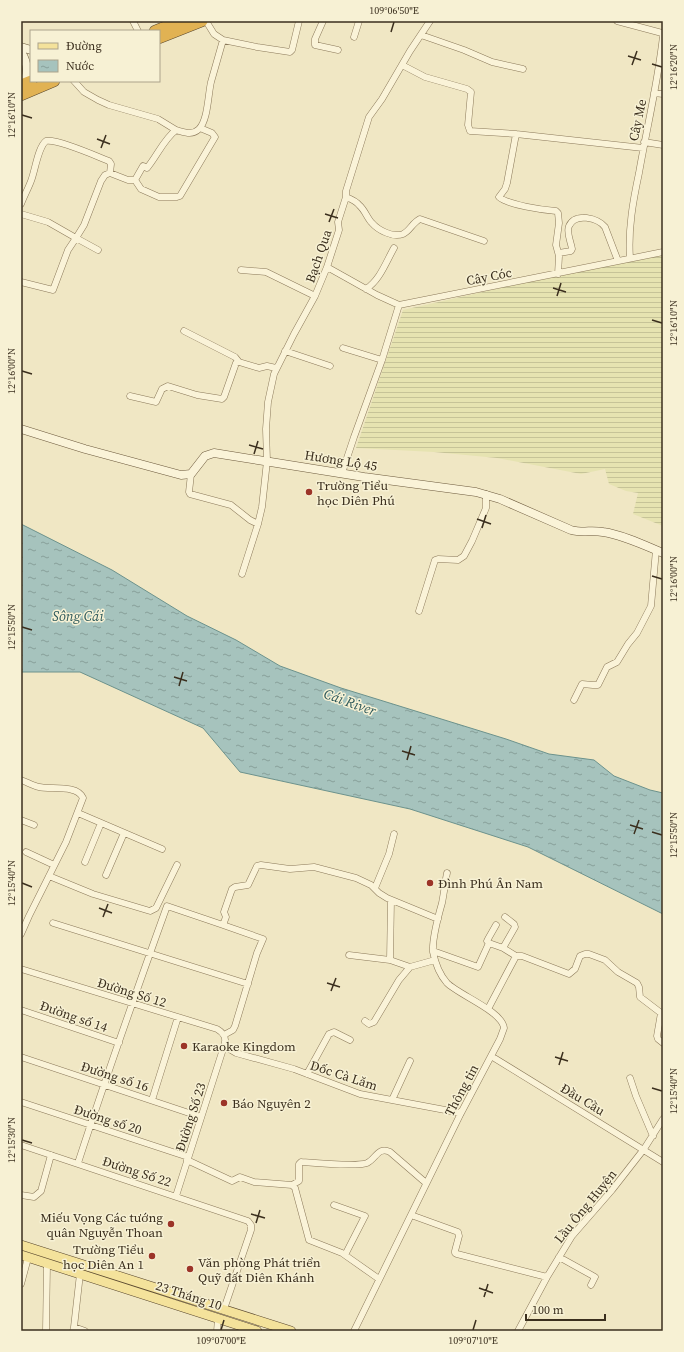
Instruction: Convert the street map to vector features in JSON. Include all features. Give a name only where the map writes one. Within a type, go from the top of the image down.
[{"type":"highway","points":[[161,27],[180,21]]},
{"type":"highway","points":[[160,38],[202,21]]},
{"type":"highway","points":[[23,86],[48,82]]},
{"type":"main road","name":"23 Tháng 10","points":[[21,1245],[291,1331]]},
{"type":"main road","name":"23 Tháng 10","points":[[25,1257],[257,1331]]},
{"type":"street","points":[[133,21],[138,30]]},
{"type":"street","points":[[206,21],[214,34],[223,40],[290,52],[292,50],[299,21]]},
{"type":"street","points":[[323,21],[315,40],[315,45],[338,50]]},
{"type":"street","points":[[354,37],[359,21]]},
{"type":"street","name":"Bạch Qua","points":[[242,574],[262,507],[267,461],[266,429],[268,402],[276,368],[315,296],[327,267],[339,230],[338,222],[346,197],[346,191],[359,153],[366,125],[430,21]]},
{"type":"street","name":"Cây Me","points":[[617,21],[662,33],[663,36],[661,59],[631,217],[630,258]]},
{"type":"street","points":[[421,34],[501,65],[523,69]]},
{"type":"street","points":[[75,82],[84,92],[109,105],[158,119],[176,130],[187,134],[191,133],[200,128],[207,107],[211,83],[223,40]]},
{"type":"street","points":[[21,52],[27,67],[23,86]]},
{"type":"street","points":[[402,65],[425,77],[467,89],[471,92],[468,125],[470,131],[644,145],[663,145]]},
{"type":"street","points":[[654,93],[663,94]]},
{"type":"street","points":[[135,180],[141,189],[159,197],[180,196],[215,137],[212,133],[200,128]]},
{"type":"street","points":[[135,180],[143,166],[147,168],[157,156],[168,137],[176,130]]},
{"type":"street","points":[[516,134],[507,183],[505,189],[499,197],[505,201],[527,207],[557,212],[560,219],[556,245],[559,253],[558,274]]},
{"type":"street","points":[[21,204],[32,180],[42,146],[46,141],[54,141],[78,149],[109,162],[111,164],[110,173]]},
{"type":"street","points":[[21,282],[53,290],[68,250],[84,225],[101,181],[105,175],[110,173],[128,180],[135,180]]},
{"type":"street","points":[[346,197],[354,200],[360,205],[373,224],[386,232],[397,235],[403,234],[414,222],[420,219],[484,241]]},
{"type":"street","points":[[21,214],[48,222],[98,250]]},
{"type":"street","points":[[559,253],[571,251],[572,249],[568,231],[569,227],[577,218],[584,218],[603,224],[618,261]]},
{"type":"street","points":[[366,289],[377,279],[394,248]]},
{"type":"street","name":"Cây Cóc","points":[[399,305],[663,252]]},
{"type":"street","points":[[327,267],[366,289],[399,305],[382,360],[342,473]]},
{"type":"street","points":[[241,270],[269,273],[315,296]]},
{"type":"street","points":[[184,331],[235,357],[239,362],[259,368],[267,366],[276,368]]},
{"type":"street","points":[[343,348],[382,360]]},
{"type":"street","points":[[285,350],[330,366]]},
{"type":"street","points":[[130,396],[156,402],[162,389],[168,386],[197,395],[222,399],[236,363],[239,362]]},
{"type":"street","points":[[21,429],[85,449],[173,473],[184,475],[191,474],[190,494],[231,505],[250,520],[258,524]]},
{"type":"street","name":"Hương Lộ 45","points":[[191,474],[203,458],[211,453],[486,494],[571,530],[611,534],[660,551]]},
{"type":"street","points":[[419,611],[436,560],[460,559],[469,548],[486,508],[486,494]]},
{"type":"street","points":[[574,700],[582,684],[593,686],[598,685],[606,667],[617,662],[630,641],[637,633],[652,601],[660,551]]},
{"type":"street","points":[[21,780],[40,788],[65,788],[80,794],[83,798],[66,842],[21,934]]},
{"type":"street","points":[[78,813],[162,849]]},
{"type":"street","points":[[21,820],[34,825]]},
{"type":"street","points":[[85,862],[101,823]]},
{"type":"street","points":[[106,875],[124,833]]},
{"type":"street","points":[[375,888],[390,854],[394,834]]},
{"type":"street","points":[[26,852],[54,865]]},
{"type":"street","points":[[49,876],[93,894],[150,911],[156,908],[178,865]]},
{"type":"street","points":[[222,925],[226,916],[224,912],[232,889],[235,887],[248,885],[256,868],[259,866],[290,869],[318,868],[356,878],[367,882],[382,895],[391,900],[438,919]]},
{"type":"street","name":"Thông tin","points":[[354,1331],[504,1028],[501,1021],[488,1009],[449,985],[443,979],[435,960],[433,951],[446,873]]},
{"type":"street","points":[[390,960],[391,900]]},
{"type":"street","points":[[78,1164],[103,1084],[119,1044],[166,906],[263,939],[236,1026],[233,1030],[224,1035],[226,1040],[224,1046]]},
{"type":"street","points":[[503,948],[515,927],[514,924],[505,917]]},
{"type":"street","points":[[53,923],[248,984]]},
{"type":"street","points":[[433,951],[478,968],[489,942],[487,942],[488,939],[496,925]]},
{"type":"street","points":[[489,942],[516,956],[522,956],[569,974],[575,970],[579,958],[583,954],[589,954],[605,960],[618,972],[637,983],[640,998],[660,1012],[661,1015],[657,1036],[663,1043]]},
{"type":"street","points":[[349,955],[390,960],[410,967]]},
{"type":"street","points":[[488,1009],[516,956]]},
{"type":"street","points":[[364,1021],[369,1024],[374,1022],[399,980],[410,967],[435,960]]},
{"type":"street","name":"Đường Số 12","points":[[21,969],[217,1029],[224,1035]]},
{"type":"street","name":"Đường số 14","points":[[21,1010],[119,1044]]},
{"type":"street","points":[[152,1100],[178,1017]]},
{"type":"street","points":[[308,1074],[329,1034],[334,1032],[350,1040]]},
{"type":"street","name":"Dốc Cà Lăm","points":[[224,1046],[236,1053],[281,1065],[360,1094],[461,1113]]},
{"type":"street","name":"Đường Số 23","points":[[176,1196],[224,1046]]},
{"type":"street","name":"Đầu Cầu","points":[[491,1056],[663,1162]]},
{"type":"street","name":"Đường số 16","points":[[21,1057],[201,1117]]},
{"type":"street","points":[[392,1100],[410,1061]]},
{"type":"street","points":[[630,1078],[653,1136]]},
{"type":"street","name":"Đường số 20","points":[[21,1102],[188,1159],[232,1181],[240,1177],[254,1182],[292,1185]]},
{"type":"street","name":"Lầu Ông Huyện","points":[[518,1331],[547,1277],[576,1232],[612,1190],[644,1149],[663,1119]]},
{"type":"street","name":"Đường Số 22","points":[[21,1145],[245,1219],[251,1225],[251,1230],[224,1309]]},
{"type":"street","points":[[379,1279],[345,1254],[309,1240],[295,1188],[292,1185],[299,1180],[299,1164],[301,1162],[364,1164],[370,1161],[378,1152],[385,1150],[390,1152],[426,1183]]},
{"type":"street","points":[[21,1195],[34,1197],[40,1191],[51,1155]]},
{"type":"street","points":[[334,1205],[365,1216],[345,1254]]},
{"type":"street","points":[[411,1215],[458,1232],[459,1236],[455,1253],[457,1254],[547,1277]]},
{"type":"street","points":[[21,1284],[25,1257]]},
{"type":"street","points":[[559,1257],[595,1277],[591,1285]]},
{"type":"street","points":[[46,1331],[47,1264]]},
{"type":"street","points":[[80,1274],[73,1329],[85,1331]]},
{"type":"street","points":[[170,1303],[173,1293]]},
{"type":"street","points":[[217,1331],[218,1318]]},
{"type":"shaded area","points":[[663,254],[663,526],[633,514],[638,493],[626,491],[609,484],[605,469],[581,474],[497,458],[434,452],[356,448],[403,310],[558,275]]},
{"type":"water","name":"Sông Cái","points":[[21,524],[112,570],[187,616],[236,640],[280,666],[341,688],[506,739],[549,754],[594,760],[614,776],[650,790],[663,793],[663,914],[528,847],[410,809],[240,772],[203,728],[80,672],[21,672]]},
{"type":"place","name":"Trường Tiểu học Diên Phú","points":[[309,492]]},
{"type":"place","name":"Đình Phú Ân Nam","points":[[430,883]]},
{"type":"place","name":"Karaoke Kingdom","points":[[184,1046]]},
{"type":"place","name":"Báo Nguyên 2","points":[[224,1103]]},
{"type":"place","name":"Miếu Vọng Các tướng quân Nguyễn Thoan","points":[[171,1224]]},
{"type":"place","name":"Trường Tiểu học Diên An 1","points":[[152,1256]]},
{"type":"place","name":"Văn phòng Phát triển Quỹ đất Diên Khánh","points":[[190,1269]]},
{"type":"water label","name":"Cái River","points":[[350,702]]}]
